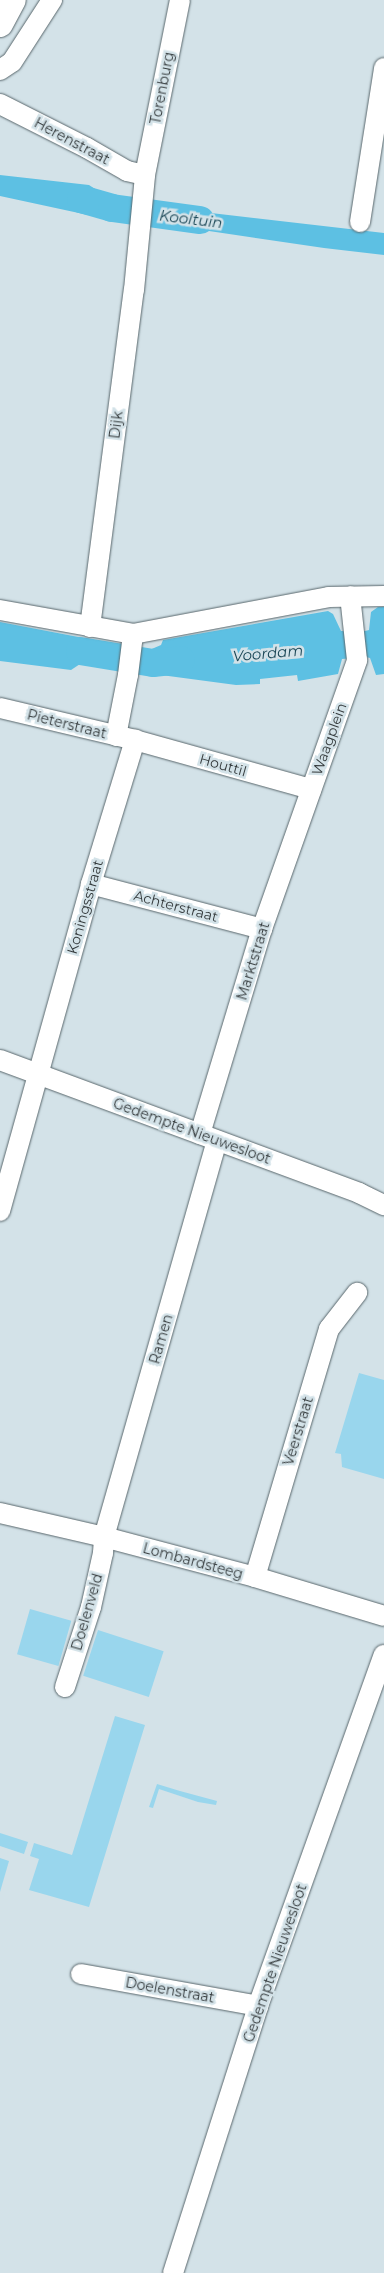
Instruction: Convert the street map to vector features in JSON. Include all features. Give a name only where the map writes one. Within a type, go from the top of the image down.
[{"type":"street","points":[[0,24],[13,0]]},
{"type":"street","points":[[0,70],[12,62],[52,0]]},
{"type":"street","name":"Torenburg","points":[[145,175],[180,0]]},
{"type":"street","points":[[360,222],[384,68]]},
{"type":"street","name":"Herenstraat","points":[[0,104],[87,148],[127,171],[145,175]]},
{"type":"street","name":"Dijk","points":[[90,627],[142,223],[145,175]]},
{"type":"street","name":"Waagplein","points":[[311,789],[357,660],[355,627],[350,596]]},
{"type":"street","points":[[0,610],[90,627],[132,641],[329,597],[384,596]]},
{"type":"street","name":"Koningsstraat","points":[[0,1212],[91,884],[125,738],[132,641]]},
{"type":"street","name":"Pieterstraat","points":[[0,708],[125,738]]},
{"type":"street","name":"Houttil","points":[[125,738],[311,789]]},
{"type":"street","name":"Marktstraat","points":[[209,1138],[262,929],[311,789]]},
{"type":"street","name":"Achterstraat","points":[[91,884],[262,929]]},
{"type":"street","name":"Gedempte Nieuwesloot","points":[[0,1060],[359,1193],[384,1205]]},
{"type":"street","name":"Ramen","points":[[104,1537],[209,1138]]},
{"type":"street","name":"Veerstraat","points":[[255,1577],[329,1329],[357,1293]]},
{"type":"street","name":"Lombardsteeg","points":[[0,1513],[104,1537],[255,1577],[384,1616]]},
{"type":"street","name":"Doelenveld","points":[[65,1687],[90,1607],[103,1553],[104,1537]]},
{"type":"street","name":"Gedempte Nieuwesloot","points":[[173,2273],[258,2006],[384,1655]]},
{"type":"street","name":"Doelenstraat","points":[[81,1974],[258,2006]]},
{"type":"shaded area","points":[[359,1373],[384,1380],[384,1479],[342,1467],[341,1454],[335,1453]]},
{"type":"shaded area","points":[[30,1609],[71,1621],[58,1666],[17,1654]]},
{"type":"shaded area","points":[[98,1630],[164,1651],[149,1697],[83,1676]]},
{"type":"shaded area","points":[[115,1716],[145,1725],[89,1907],[29,1890],[39,1859],[30,1856],[34,1843],[72,1855]]},
{"type":"shaded area","points":[[157,1784],[217,1801],[216,1805],[198,1802],[159,1789],[153,1808],[149,1807]]},
{"type":"shaded area","points":[[0,1833],[28,1842],[24,1854],[0,1846]]},
{"type":"shaded area","points":[[0,1858],[9,1861],[0,1892]]},
{"type":"water","points":[[0,175],[89,185],[118,204],[115,218],[106,216],[104,212],[97,211],[88,215],[0,196]]},
{"type":"water","name":"Kooltuin","points":[[168,208],[384,233],[384,255],[162,224],[163,210]]},
{"type":"water","name":"Voordam","points":[[378,607],[384,607],[384,674],[376,675],[370,658],[366,657],[342,659],[338,674],[298,681],[297,675],[260,679],[260,684],[236,685],[146,673],[143,669],[147,651],[161,645],[163,640],[328,611],[333,614],[341,631],[365,631],[369,630],[371,612]]},
{"type":"water","points":[[0,622],[115,644],[115,665],[80,664],[71,670],[0,661]]},
{"type":"waterway","name":"Kooltuin","points":[[81,199],[112,208],[200,220]]},
{"type":"waterway","points":[[80,651],[153,663],[181,660]]}]
